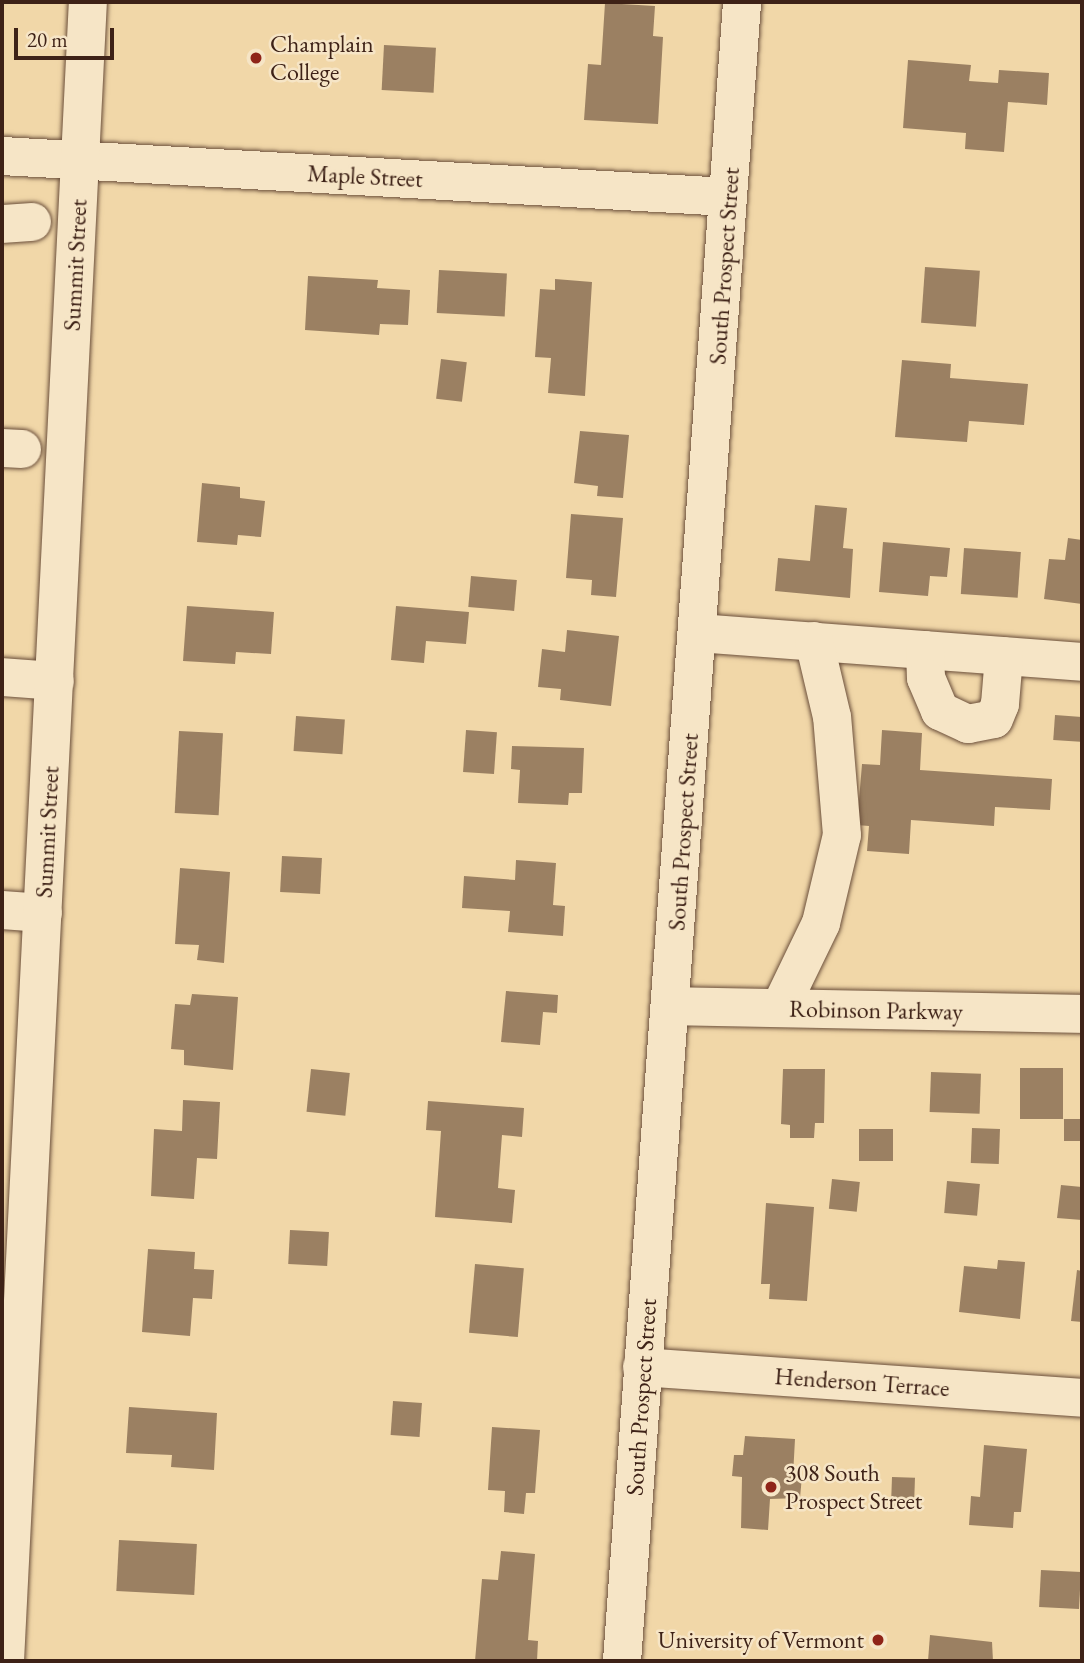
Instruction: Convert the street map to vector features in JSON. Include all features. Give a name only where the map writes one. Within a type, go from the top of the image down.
[{"type":"street","name":"Summit Street","points":[[5,1661],[88,2]]},
{"type":"street","name":"South Prospect Street","points":[[622,1661],[742,2]]},
{"type":"street","name":"Maple Street","points":[[2,156],[729,197]]},
{"type":"street","points":[[698,633],[1082,662]]},
{"type":"street","points":[[780,1008],[821,923],[842,835],[832,717],[814,642]]},
{"type":"street","points":[[925,650],[926,678],[940,711],[968,724],[994,719],[1000,704],[1004,656]]},
{"type":"street","points":[[2,677],[54,681]]},
{"type":"street","points":[[2,910],[43,913]]},
{"type":"street","name":"Robinson Parkway","points":[[670,1006],[1082,1014]]},
{"type":"street","name":"Henderson Terrace","points":[[642,1367],[1082,1398]]},
{"type":"building","points":[[605,3],[655,6],[653,36],[663,37],[658,124],[584,120],[588,64],[601,65]]},
{"type":"building","points":[[384,45],[436,48],[434,93],[382,90]]},
{"type":"building","points":[[908,60],[971,65],[969,81],[998,83],[999,70],[1049,73],[1047,105],[1008,102],[1004,152],[965,149],[966,133],[903,128]]},
{"type":"building","points":[[925,267],[980,271],[976,327],[921,323]]},
{"type":"building","points":[[439,270],[507,274],[505,316],[437,313]]},
{"type":"building","points":[[308,276],[378,280],[377,288],[410,290],[408,325],[380,324],[379,335],[305,330]]},
{"type":"building","points":[[555,279],[592,282],[585,396],[548,393],[551,358],[535,357],[540,289],[555,290]]},
{"type":"building","points":[[441,359],[467,362],[462,402],[436,399]]},
{"type":"building","points":[[902,360],[951,364],[950,378],[1028,384],[1024,425],[969,421],[967,442],[895,437]]},
{"type":"building","points":[[580,431],[629,435],[623,498],[597,496],[598,486],[574,483]]},
{"type":"building","points":[[202,483],[240,487],[240,498],[265,501],[261,537],[238,535],[237,545],[197,542]]},
{"type":"building","points":[[815,505],[847,508],[843,548],[853,549],[850,598],[775,591],[778,558],[810,561]]},
{"type":"building","points":[[571,514],[623,518],[616,597],[591,595],[592,580],[566,578]]},
{"type":"building","points":[[1068,538],[1082,540],[1082,604],[1044,599],[1049,559],[1065,560]]},
{"type":"building","points":[[883,542],[950,548],[947,577],[930,576],[928,596],[879,592]]},
{"type":"building","points":[[964,548],[1021,552],[1018,598],[961,594]]},
{"type":"building","points":[[471,576],[517,580],[514,611],[468,607]]},
{"type":"building","points":[[187,606],[274,612],[271,654],[236,652],[235,664],[183,661]]},
{"type":"building","points":[[396,606],[469,612],[466,644],[426,641],[424,663],[391,660]]},
{"type":"building","points":[[567,630],[619,636],[611,706],[560,700],[561,689],[538,687],[542,649],[565,652]]},
{"type":"building","points":[[1055,715],[1082,717],[1080,742],[1053,740]]},
{"type":"building","points":[[296,716],[345,719],[342,754],[294,751]]},
{"type":"building","points":[[466,730],[497,732],[494,774],[463,772]]},
{"type":"building","points":[[882,730],[922,733],[920,770],[1052,779],[1050,810],[995,807],[994,826],[911,820],[909,854],[867,851],[869,826],[857,825],[862,764],[880,765]]},
{"type":"building","points":[[179,731],[223,733],[219,815],[175,813]]},
{"type":"building","points":[[512,746],[584,748],[582,793],[569,793],[568,805],[518,803],[520,770],[511,769]]},
{"type":"building","points":[[282,856],[322,858],[320,894],[280,892]]},
{"type":"building","points":[[516,860],[556,863],[553,905],[565,906],[563,936],[508,932],[510,911],[462,908],[464,876],[515,880]]},
{"type":"building","points":[[180,868],[230,872],[224,963],[197,960],[199,945],[175,944]]},
{"type":"building","points":[[506,991],[558,995],[557,1013],[543,1012],[540,1045],[501,1042]]},
{"type":"building","points":[[192,994],[238,997],[233,1070],[184,1065],[184,1050],[171,1049],[175,1004],[190,1005]]},
{"type":"building","points":[[1020,1068],[1063,1068],[1063,1119],[1020,1119]]},
{"type":"building","points":[[311,1069],[350,1073],[345,1116],[307,1112]]},
{"type":"building","points":[[783,1069],[825,1069],[824,1123],[815,1123],[814,1138],[790,1138],[790,1125],[781,1124]]},
{"type":"building","points":[[931,1072],[981,1074],[980,1114],[930,1112]]},
{"type":"building","points":[[183,1100],[220,1102],[217,1159],[197,1158],[194,1199],[151,1196],[154,1129],[182,1131]]},
{"type":"building","points":[[428,1101],[524,1108],[522,1137],[502,1135],[498,1188],[515,1190],[512,1223],[435,1217],[441,1131],[426,1130]]},
{"type":"building","points":[[1064,1119],[1082,1119],[1082,1141],[1064,1141]]},
{"type":"building","points":[[972,1128],[1000,1129],[999,1164],[971,1163]]},
{"type":"building","points":[[859,1129],[893,1129],[893,1161],[859,1161]]},
{"type":"building","points":[[832,1179],[860,1182],[857,1212],[829,1209]]},
{"type":"building","points":[[947,1181],[980,1184],[977,1216],[944,1213]]},
{"type":"building","points":[[1061,1185],[1082,1187],[1082,1220],[1057,1218]]},
{"type":"building","points":[[766,1203],[814,1207],[807,1301],[769,1299],[770,1284],[761,1284]]},
{"type":"building","points":[[290,1230],[329,1232],[327,1266],[288,1264]]},
{"type":"building","points":[[148,1249],[195,1252],[194,1269],[214,1270],[212,1299],[193,1298],[190,1336],[142,1332]]},
{"type":"building","points":[[998,1260],[1025,1262],[1020,1319],[959,1312],[964,1266],[997,1269]]},
{"type":"building","points":[[475,1264],[524,1268],[518,1337],[469,1333]]},
{"type":"building","points":[[1077,1270],[1082,1271],[1082,1322],[1071,1321]]},
{"type":"building","points":[[393,1401],[422,1403],[420,1437],[391,1435]]},
{"type":"building","points":[[129,1407],[217,1413],[214,1470],[171,1467],[172,1455],[126,1453]]},
{"type":"building","points":[[492,1427],[540,1430],[535,1493],[526,1493],[524,1514],[504,1512],[505,1491],[488,1490]]},
{"type":"building","name":"308 South Prospect Street","points":[[745,1436],[795,1439],[793,1476],[802,1476],[800,1498],[770,1499],[768,1530],[741,1528],[742,1477],[732,1476],[734,1455],[743,1455]]},
{"type":"building","points":[[984,1445],[1027,1449],[1021,1512],[1014,1512],[1013,1528],[969,1525],[971,1496],[980,1497]]},
{"type":"building","points":[[892,1477],[915,1478],[914,1509],[891,1508]]},
{"type":"building","points":[[119,1540],[197,1544],[194,1595],[116,1591]]},
{"type":"building","points":[[501,1551],[535,1554],[528,1640],[538,1641],[537,1661],[475,1661],[482,1579],[498,1580]]},
{"type":"building","points":[[1041,1570],[1081,1572],[1079,1609],[1039,1607]]},
{"type":"building","points":[[930,1635],[992,1642],[993,1661],[928,1661]]},
{"type":"place","name":"Champlain College","points":[[256,58]]},
{"type":"place","name":"308 South Prospect Street","points":[[771,1487]]},
{"type":"place","name":"University of Vermont","points":[[878,1640]]}]
